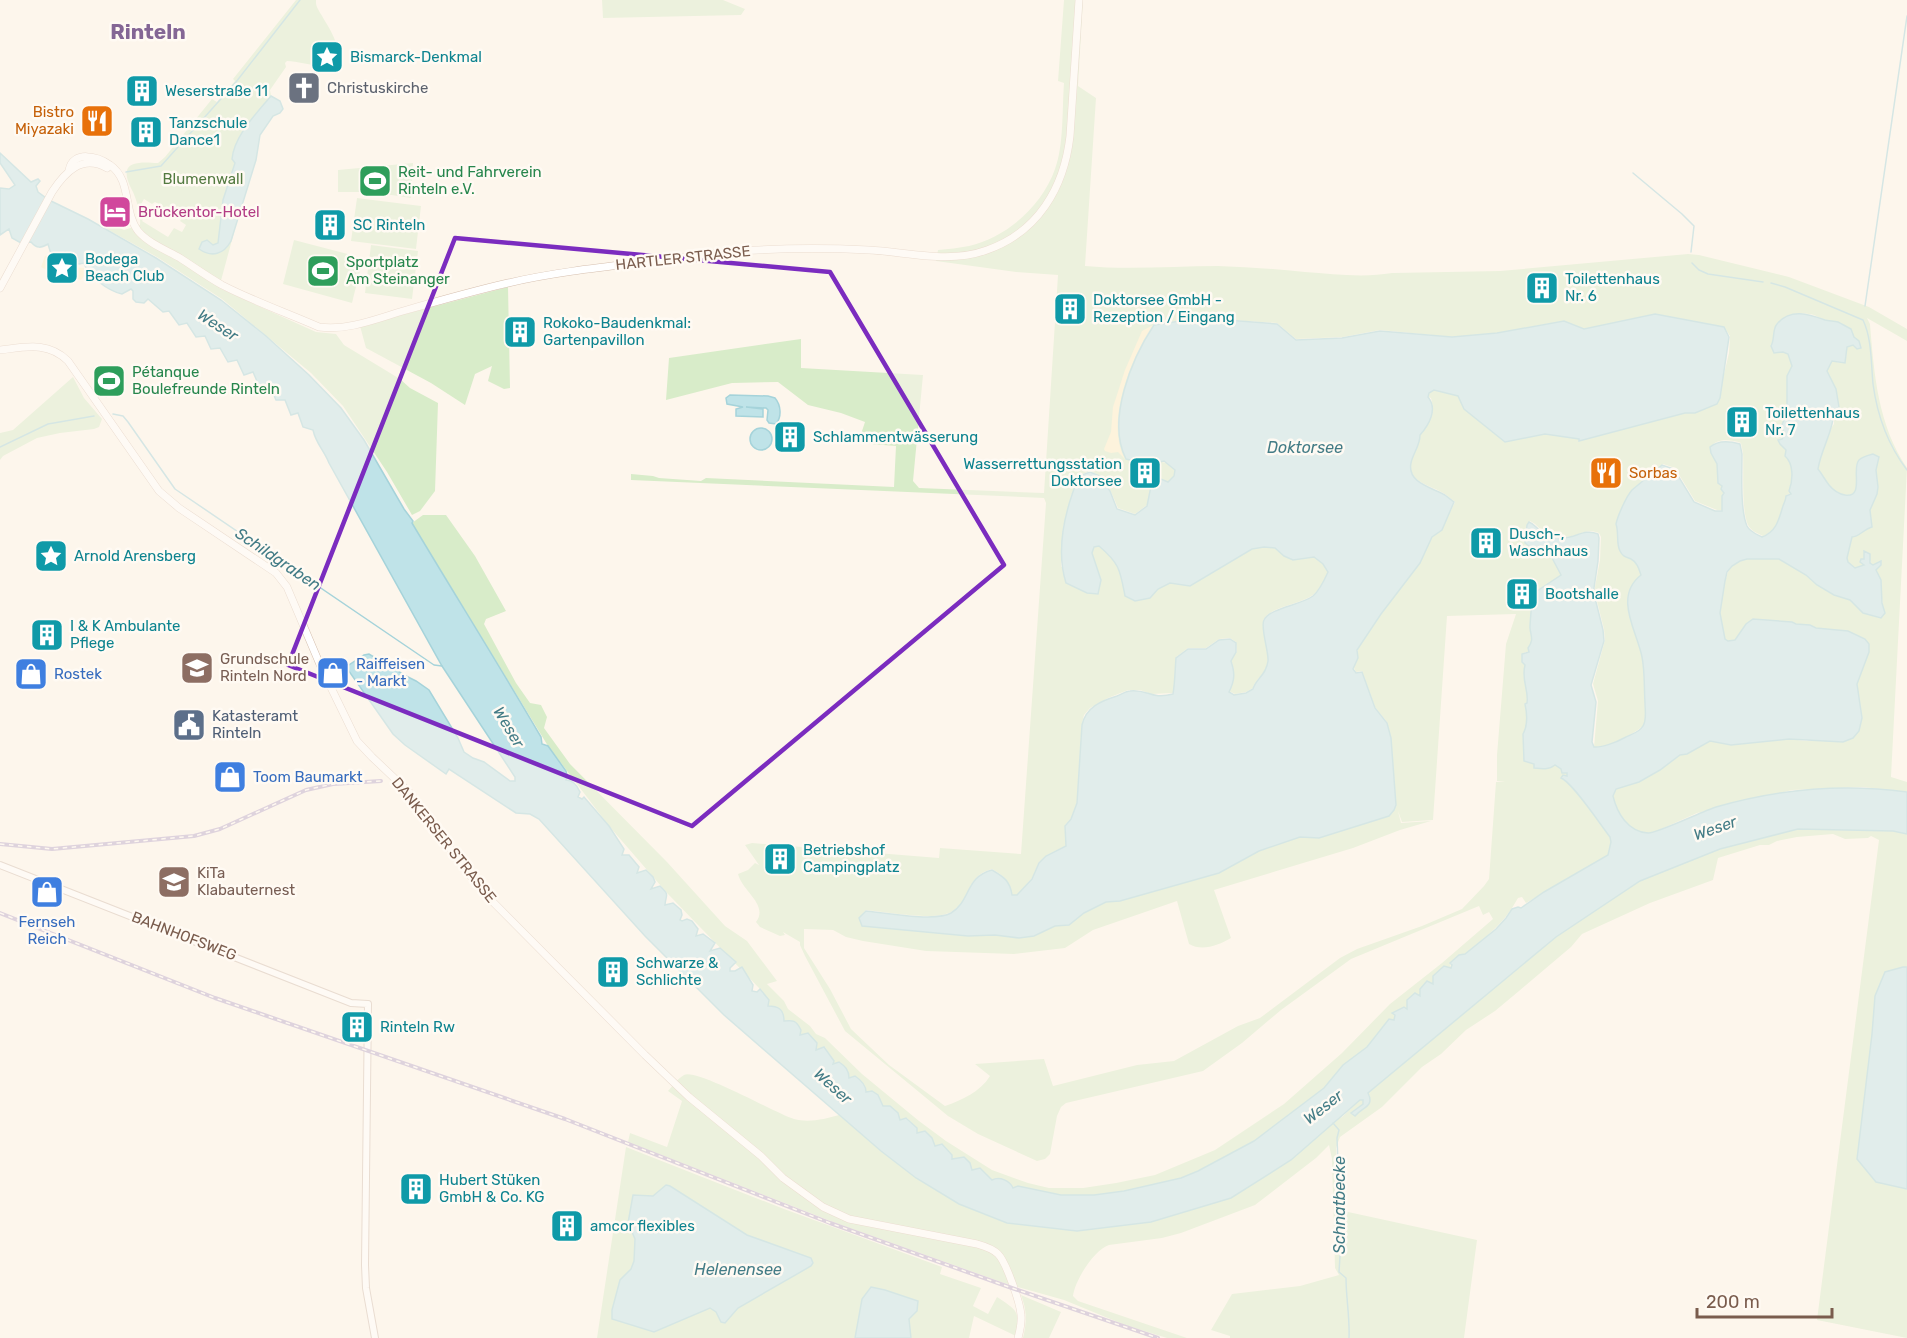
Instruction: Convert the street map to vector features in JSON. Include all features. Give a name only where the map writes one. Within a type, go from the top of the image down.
[{"type":"main road","name":"HARTLER STRASSE","points":[[2,284],[52,192],[69,170],[73,160],[95,158],[111,165],[120,176],[127,192],[126,197],[132,218],[138,231],[145,237],[221,284],[319,327],[331,329],[521,280],[570,271],[729,252],[866,250],[945,256],[973,254],[999,245],[1029,225],[1047,204],[1060,181],[1068,156],[1079,0]]},
{"type":"main road","name":"DANKERSER STRASSE","points":[[0,350],[42,346],[60,354],[68,361],[159,491],[276,573],[287,587],[321,666],[360,745],[410,793],[468,873],[493,902],[688,1097],[761,1156],[783,1178],[831,1212],[861,1221],[977,1244],[995,1251],[1003,1260],[1020,1308],[1022,1320],[1018,1338]]},
{"type":"street","name":"BAHNHOFSWEG","points":[[0,865],[351,1003],[368,1004],[366,1288],[375,1338]]},
{"type":"highlighted area","points":[[455,238],[830,272],[1004,565],[692,826],[288,665]]},
{"type":"green space","name":"Blumenwall","points":[[296,0],[316,0],[317,8],[335,40],[338,49],[337,56],[334,62],[325,65],[287,61],[286,67],[270,90],[271,96],[280,101],[283,109],[273,116],[260,135],[256,160],[219,288],[316,332],[336,334],[344,345],[400,379],[410,388],[438,403],[435,491],[420,511],[412,515],[387,472],[343,406],[311,373],[222,299],[157,257],[105,228],[108,222],[124,230],[140,225],[137,204],[127,179],[127,170],[133,164],[158,163],[165,157],[212,99],[217,102],[235,81],[233,79]],"holes":[[[144,199],[152,204],[155,202],[182,218],[180,221],[186,225],[182,232],[174,228],[168,237],[142,221],[145,216],[141,213],[144,209],[140,206]]]},
{"type":"green space","points":[[602,0],[723,0],[745,9],[741,15],[603,18]]},
{"type":"green space","points":[[1064,0],[1083,0],[1078,86],[1096,98],[1085,266],[1135,268],[1218,266],[1338,275],[1370,275],[1500,271],[1688,254],[1789,277],[1869,307],[1907,329],[1907,341],[1867,318],[1870,324],[1879,399],[1897,452],[1907,468],[1891,777],[1907,782],[1907,792],[1863,787],[1792,790],[1697,813],[1650,834],[1628,825],[1620,816],[1615,805],[1616,789],[1639,782],[1680,755],[1687,754],[1710,741],[1731,745],[1789,739],[1849,740],[1859,731],[1862,718],[1857,684],[1869,652],[1865,639],[1848,631],[1816,628],[1792,622],[1753,619],[1746,624],[1735,640],[1728,641],[1725,639],[1720,613],[1725,581],[1732,566],[1747,559],[1779,559],[1834,595],[1850,600],[1863,613],[1880,618],[1885,613],[1879,575],[1876,573],[1880,561],[1873,565],[1871,561],[1864,559],[1865,564],[1855,568],[1847,558],[1852,537],[1872,527],[1870,510],[1878,487],[1876,470],[1857,464],[1857,488],[1847,495],[1832,488],[1818,469],[1820,456],[1834,424],[1834,411],[1838,399],[1827,371],[1832,361],[1841,363],[1846,358],[1847,346],[1853,344],[1857,349],[1851,329],[1814,315],[1795,314],[1777,323],[1772,344],[1781,351],[1790,353],[1791,378],[1785,430],[1783,438],[1780,439],[1785,446],[1793,472],[1792,492],[1787,495],[1783,514],[1773,530],[1763,536],[1748,525],[1744,510],[1741,443],[1721,441],[1711,446],[1722,477],[1723,510],[1717,510],[1695,501],[1675,468],[1663,464],[1633,489],[1630,557],[1638,563],[1642,574],[1633,585],[1643,655],[1646,723],[1614,742],[1594,747],[1598,701],[1593,684],[1605,640],[1595,587],[1601,537],[1599,533],[1593,531],[1565,537],[1552,530],[1543,531],[1530,521],[1527,525],[1550,554],[1561,575],[1536,592],[1534,635],[1530,651],[1523,653],[1529,696],[1526,706],[1555,764],[1567,773],[1563,780],[1579,795],[1610,837],[1608,855],[1526,903],[1522,897],[1518,898],[1494,929],[1465,954],[1459,955],[1450,963],[1451,968],[1444,966],[1433,984],[1420,989],[1421,995],[1407,1003],[1407,1009],[1403,1007],[1395,1015],[1394,1021],[1389,1020],[1367,1047],[1343,1065],[1324,1088],[1254,1141],[1181,1178],[1124,1191],[1094,1195],[1061,1195],[1013,1188],[992,1180],[980,1168],[971,1170],[964,1157],[952,1159],[935,1147],[932,1138],[925,1132],[917,1133],[917,1128],[907,1118],[900,1120],[898,1113],[890,1106],[883,1106],[878,1095],[866,1092],[864,1085],[855,1076],[849,1078],[849,1073],[844,1066],[833,1065],[834,1061],[825,1047],[816,1050],[817,1046],[783,1021],[784,1015],[778,1007],[767,1006],[769,1000],[760,989],[667,893],[609,826],[548,746],[412,523],[423,515],[446,515],[475,556],[506,611],[486,619],[484,624],[516,683],[530,703],[541,705],[547,717],[544,728],[570,764],[667,862],[725,926],[747,941],[777,981],[767,984],[784,1001],[788,1009],[810,1026],[816,1034],[825,1038],[862,1074],[946,1141],[992,1170],[1028,1183],[1049,1188],[1083,1188],[1155,1175],[1215,1150],[1284,1104],[1342,1053],[1390,1004],[1493,919],[1489,912],[1483,915],[1479,906],[1351,959],[1203,1071],[1066,1103],[1061,1107],[1057,1116],[1050,1154],[1045,1159],[1037,1161],[978,1134],[948,1116],[845,1031],[805,956],[800,942],[783,932],[785,935],[780,936],[760,927],[756,922],[759,916],[757,904],[738,874],[748,870],[755,863],[759,865],[745,845],[752,843],[939,858],[940,848],[1021,854],[1046,503],[1044,498],[631,480],[631,474],[701,481],[706,478],[894,487],[896,446],[858,443],[865,422],[808,405],[778,382],[732,383],[666,400],[669,358],[801,339],[801,368],[923,375],[913,481],[919,488],[1044,493],[1058,275],[1016,272],[936,261],[938,250],[965,247],[997,235],[1021,218],[1041,195],[1055,169],[1060,149],[1064,83],[1058,81]],"holes":[[[1655,314],[1724,327],[1730,336],[1729,353],[1717,403],[1546,433],[1459,395],[1434,389],[1430,392],[1428,397],[1431,398],[1432,412],[1420,434],[1410,466],[1411,472],[1418,480],[1455,502],[1442,529],[1433,536],[1358,649],[1354,668],[1356,672],[1362,671],[1375,707],[1387,722],[1391,737],[1396,804],[1394,810],[1319,838],[1300,837],[1259,851],[1219,873],[1120,901],[1106,902],[1084,913],[1069,925],[1055,926],[1034,936],[1019,938],[995,935],[968,936],[863,926],[860,917],[866,910],[923,916],[944,915],[951,912],[958,907],[977,877],[992,869],[1006,879],[1012,895],[1017,895],[1032,878],[1039,862],[1047,855],[1067,845],[1065,825],[1071,818],[1077,802],[1082,724],[1084,715],[1090,708],[1128,690],[1140,690],[1151,694],[1173,693],[1176,680],[1176,657],[1188,648],[1206,648],[1219,639],[1230,638],[1236,642],[1237,651],[1231,660],[1234,671],[1229,691],[1235,694],[1246,692],[1253,688],[1265,670],[1268,660],[1263,628],[1264,619],[1272,611],[1313,595],[1328,572],[1323,563],[1314,556],[1264,546],[1253,548],[1158,588],[1099,544],[1093,546],[1090,552],[1061,567],[1063,528],[1071,496],[1080,475],[1090,471],[1101,477],[1108,486],[1118,508],[1135,514],[1147,505],[1151,485],[1161,479],[1168,483],[1174,476],[1175,470],[1170,465],[1153,462],[1121,406],[1133,364],[1154,324],[1200,318],[1277,323],[1296,339],[1343,337],[1380,330],[1452,337],[1497,333],[1563,321],[1584,329]],[[1516,614],[1506,644],[1497,755],[1497,781],[1505,782],[1496,782],[1489,879],[1484,886],[1462,909],[1357,949],[1340,958],[1260,1018],[1238,1026],[1174,1061],[1137,1065],[1053,1086],[1044,1059],[975,1064],[990,1076],[986,1082],[976,1091],[945,1106],[889,1065],[851,1029],[830,989],[804,948],[804,929],[833,930],[846,937],[863,941],[926,951],[1014,954],[1065,948],[1093,930],[1177,901],[1189,944],[1210,947],[1221,943],[1231,938],[1214,890],[1353,848],[1431,821],[1401,823],[1398,811],[1402,822],[1433,820],[1447,616]]]},
{"type":"green space","name":"Reit- und Fahrverein Rinteln e.V.","points":[[413,163],[411,198],[372,192],[338,192],[338,170]]},
{"type":"green space","points":[[357,198],[421,206],[416,249],[351,241]]},
{"type":"green space","name":"Sportplatz Am Steinanger","points":[[294,240],[363,258],[352,303],[283,284]]},
{"type":"green space","points":[[371,245],[418,251],[412,299],[365,293]]},
{"type":"green space","points":[[508,287],[510,388],[504,389],[488,381],[492,366],[475,374],[465,405],[431,383],[366,348],[360,326]]},
{"type":"green space","name":"Pétanque Boulefreunde Rinteln","points":[[112,364],[126,383],[106,398],[92,379]]},
{"type":"green space","points":[[73,377],[84,398],[102,419],[99,427],[37,438],[3,456],[0,460],[0,433],[13,430]]},
{"type":"green space","points":[[1798,829],[1893,831],[1907,834],[1907,1338],[1817,1320],[1879,840],[1871,836],[1845,839],[1833,834],[1797,837],[1718,858],[1713,880],[1650,903],[1582,934],[1571,947],[1495,1011],[1466,1030],[1441,1054],[1422,1067],[1382,1107],[1340,1137],[1336,1148],[1339,1210],[1477,1240],[1464,1338],[1230,1338],[1230,1336],[1211,1330],[1232,1294],[1300,1286],[1339,1275],[1335,1268],[1332,1159],[1329,1145],[1316,1158],[1255,1205],[1181,1233],[1162,1238],[1109,1245],[1097,1253],[1086,1266],[1077,1282],[1073,1296],[1078,1301],[1187,1338],[1167,1338],[1125,1325],[1064,1300],[1004,1283],[833,1222],[628,1142],[630,1133],[667,1147],[682,1101],[668,1091],[682,1076],[691,1075],[719,1084],[794,1119],[811,1121],[839,1115],[916,1178],[959,1204],[1007,1223],[1077,1231],[1342,1117],[1360,1100],[1363,1100],[1363,1104],[1353,1111],[1363,1110],[1370,1096],[1368,1093],[1556,937],[1640,881],[1720,849]]},
{"type":"green space","name":"Helenensee","points":[[626,1147],[784,1209],[942,1267],[940,1274],[981,1288],[973,1306],[988,1314],[997,1297],[1009,1305],[1017,1316],[1016,1336],[974,1316],[969,1338],[597,1338]]},
{"type":"green space","points":[[1021,1295],[1061,1312],[1049,1338],[1023,1338],[1026,1316]]},
{"type":"sand","name":"Bodega Beach Club","points":[[48,255],[55,260],[68,260],[73,267],[84,268],[86,274],[81,280],[66,276],[65,279],[41,267],[45,256]]},
{"type":"sand","points":[[1153,325],[1129,372],[1119,409],[1120,444],[1125,459],[1118,452],[1111,453],[1104,449],[1111,432],[1113,407],[1125,370],[1142,331]]},
{"type":"water","points":[[271,96],[280,101],[283,109],[273,116],[260,135],[256,160],[231,241],[221,252],[213,254],[204,252],[199,249],[202,242],[207,240],[213,245],[218,243],[223,200],[235,163],[232,159],[237,142]]},
{"type":"water","name":"Weser","points":[[0,153],[31,182],[38,179],[40,181],[36,186],[38,192],[49,200],[88,219],[156,258],[221,300],[309,375],[341,408],[364,440],[541,737],[542,744],[548,746],[566,771],[566,780],[578,787],[580,792],[578,797],[582,799],[584,797],[609,826],[624,849],[622,855],[629,855],[639,867],[637,873],[646,870],[655,882],[651,889],[660,886],[666,893],[665,905],[673,903],[681,910],[680,920],[692,921],[698,929],[696,936],[703,934],[715,943],[710,951],[720,948],[736,962],[730,971],[742,967],[753,985],[752,991],[757,992],[760,989],[769,1000],[768,1006],[780,1009],[784,1021],[796,1022],[801,1030],[800,1035],[808,1033],[817,1043],[816,1050],[824,1047],[834,1061],[833,1064],[839,1062],[846,1068],[849,1078],[855,1076],[859,1079],[866,1092],[872,1091],[878,1095],[883,1106],[890,1106],[898,1113],[900,1120],[906,1118],[917,1128],[917,1133],[925,1131],[932,1138],[935,1146],[942,1144],[952,1155],[952,1159],[964,1157],[970,1163],[972,1170],[980,1168],[992,1180],[1004,1180],[1013,1188],[1018,1186],[1061,1195],[1094,1195],[1124,1191],[1181,1178],[1254,1141],[1324,1088],[1343,1065],[1367,1047],[1389,1019],[1394,1020],[1395,1015],[1392,1013],[1404,1007],[1407,1009],[1407,1000],[1415,993],[1420,996],[1420,989],[1427,981],[1433,984],[1433,976],[1444,966],[1451,968],[1450,963],[1496,929],[1512,909],[1521,908],[1608,855],[1610,837],[1579,795],[1561,778],[1563,775],[1567,776],[1567,773],[1562,773],[1561,769],[1555,765],[1543,769],[1534,768],[1534,764],[1524,761],[1523,734],[1527,715],[1525,704],[1527,698],[1522,654],[1529,652],[1528,648],[1532,641],[1530,628],[1532,596],[1561,575],[1551,556],[1540,554],[1525,543],[1527,525],[1529,522],[1542,532],[1550,531],[1563,538],[1591,532],[1598,534],[1598,561],[1594,588],[1604,641],[1591,685],[1596,702],[1592,742],[1594,747],[1605,746],[1635,733],[1644,724],[1646,715],[1644,674],[1628,604],[1633,584],[1641,575],[1635,562],[1623,556],[1619,548],[1616,524],[1620,511],[1632,490],[1662,465],[1674,469],[1694,502],[1715,511],[1722,511],[1724,493],[1722,486],[1718,483],[1717,464],[1710,447],[1720,442],[1732,442],[1740,444],[1742,454],[1742,501],[1747,526],[1762,537],[1771,532],[1779,520],[1786,496],[1791,494],[1789,491],[1791,468],[1785,456],[1786,450],[1778,440],[1782,439],[1785,434],[1781,427],[1784,420],[1781,417],[1787,409],[1787,376],[1792,366],[1788,354],[1774,353],[1771,346],[1777,324],[1794,314],[1806,314],[1838,322],[1851,329],[1854,337],[1859,341],[1861,348],[1857,349],[1853,345],[1847,347],[1845,363],[1832,361],[1827,371],[1836,389],[1839,407],[1834,411],[1818,469],[1834,490],[1851,495],[1856,487],[1856,469],[1859,460],[1873,454],[1879,457],[1876,470],[1877,494],[1870,510],[1872,527],[1852,537],[1847,558],[1855,568],[1864,565],[1860,562],[1864,559],[1864,551],[1870,554],[1870,563],[1873,565],[1881,561],[1881,565],[1876,570],[1881,580],[1885,613],[1881,618],[1863,613],[1850,600],[1834,595],[1779,559],[1747,559],[1732,566],[1727,572],[1720,613],[1725,639],[1728,641],[1735,640],[1746,624],[1753,619],[1792,622],[1816,628],[1848,631],[1865,639],[1869,644],[1869,652],[1857,684],[1862,718],[1859,731],[1853,738],[1843,742],[1789,739],[1731,745],[1710,741],[1687,754],[1680,755],[1639,782],[1616,789],[1613,796],[1624,820],[1635,829],[1648,833],[1716,807],[1787,792],[1859,788],[1907,792],[1907,834],[1893,831],[1798,829],[1720,849],[1640,881],[1556,937],[1368,1093],[1369,1104],[1355,1116],[1351,1113],[1363,1104],[1363,1100],[1360,1100],[1291,1160],[1231,1198],[1151,1222],[1077,1231],[1007,1223],[959,1204],[916,1178],[881,1151],[724,1015],[645,936],[539,819],[530,814],[516,813],[449,769],[446,774],[393,734],[346,667],[364,655],[369,654],[429,690],[464,752],[484,762],[510,781],[515,781],[515,777],[442,666],[318,443],[313,430],[303,427],[298,413],[291,415],[285,400],[276,400],[270,387],[260,388],[253,372],[244,375],[237,360],[228,362],[220,348],[211,349],[205,336],[196,337],[187,323],[179,325],[169,311],[163,312],[148,299],[144,303],[136,302],[131,289],[122,294],[111,290],[94,278],[84,263],[79,264],[68,260],[65,252],[61,255],[51,254],[48,244],[39,247],[31,242],[21,243],[12,238],[9,229],[0,235],[0,188],[9,189],[15,185],[0,163]]},
{"type":"water","name":"Doktorsee","points":[[1655,314],[1724,327],[1729,337],[1720,398],[1717,404],[1695,413],[1685,413],[1579,441],[1579,439],[1545,434],[1505,442],[1464,409],[1458,396],[1434,390],[1429,393],[1428,397],[1432,407],[1431,417],[1420,435],[1412,459],[1412,475],[1421,483],[1454,502],[1442,530],[1432,537],[1420,563],[1357,650],[1358,658],[1353,669],[1356,673],[1362,672],[1375,708],[1387,723],[1391,738],[1396,805],[1389,816],[1319,838],[1300,837],[1259,851],[1219,873],[1120,901],[1106,902],[1084,913],[1069,925],[1055,926],[1034,936],[1019,938],[995,935],[968,936],[862,926],[859,918],[866,911],[923,917],[944,916],[951,913],[962,902],[977,878],[992,870],[1006,880],[1012,895],[1017,895],[1032,879],[1039,863],[1046,856],[1066,846],[1065,826],[1071,819],[1077,803],[1082,725],[1091,709],[1128,691],[1141,691],[1160,696],[1173,694],[1176,658],[1188,649],[1206,649],[1219,640],[1230,639],[1236,643],[1236,652],[1231,661],[1234,673],[1229,692],[1234,695],[1246,693],[1253,689],[1267,666],[1264,620],[1272,612],[1313,596],[1325,579],[1328,572],[1323,564],[1314,557],[1293,560],[1275,548],[1264,547],[1252,549],[1190,586],[1170,583],[1158,589],[1150,598],[1135,601],[1125,596],[1118,568],[1099,546],[1094,547],[1092,553],[1101,580],[1098,594],[1087,593],[1066,583],[1061,556],[1063,529],[1079,476],[1090,472],[1100,476],[1110,491],[1117,509],[1135,515],[1147,506],[1151,486],[1161,479],[1168,482],[1174,476],[1175,470],[1164,461],[1148,464],[1126,459],[1121,443],[1120,408],[1124,390],[1138,354],[1154,325],[1200,318],[1277,324],[1296,340],[1342,338],[1380,331],[1452,337],[1497,333],[1564,321],[1584,329]]},
{"type":"water","points":[[730,395],[775,398],[780,411],[778,421],[776,424],[769,423],[766,408],[746,407],[763,409],[763,417],[736,416],[736,409],[743,407],[727,404],[726,398]]},
{"type":"water","points":[[761,428],[769,431],[772,439],[769,447],[761,450],[753,447],[750,439],[753,431]]},
{"type":"water","points":[[1907,967],[1907,1189],[1876,1182],[1857,1159],[1875,996],[1885,972]]},
{"type":"water","name":"Helenensee","points":[[666,1185],[747,1235],[811,1258],[813,1263],[738,1308],[725,1323],[721,1322],[716,1312],[710,1308],[654,1332],[612,1319],[612,1310],[620,1280],[631,1269],[634,1261],[635,1239],[628,1223],[633,1195],[653,1196]]},
{"type":"water","points":[[871,1287],[918,1301],[917,1311],[909,1319],[911,1338],[855,1338],[862,1299]]},
{"type":"waterway","points":[[126,172],[161,166],[236,82],[300,0]]},
{"type":"waterway","points":[[1865,306],[1907,16]]},
{"type":"waterway","points":[[1633,173],[1694,226],[1691,252]]},
{"type":"waterway","points":[[1692,263],[1699,270],[1708,274],[1763,282]]},
{"type":"waterway","points":[[1771,283],[1863,320],[1870,343],[1877,407],[1889,440],[1907,470]]},
{"type":"waterway","name":"Schildgraben","points":[[113,414],[123,416],[128,422],[175,489],[434,665],[442,666]]},
{"type":"waterway","name":"Schildgraben","points":[[0,447],[48,424],[94,416]]},
{"type":"waterway","name":"Schnatbecke","points":[[1333,1123],[1339,1130],[1337,1138],[1341,1240],[1339,1272],[1346,1278],[1349,1338]]},
{"type":"railway","points":[[0,844],[52,849],[194,836],[220,829],[306,790],[333,784],[381,781]]},
{"type":"railway","points":[[0,913],[215,998],[565,1119],[830,1223],[1158,1338]]},
{"type":"place","name":"Bismarck-Denkmal","points":[[327,57]]},
{"type":"place","name":"Christuskirche","points":[[304,88]]},
{"type":"place","name":"Weserstraße 11","points":[[142,91]]},
{"type":"place","name":"Bistro Miyazaki","points":[[97,121]]},
{"type":"place","name":"Tanzschule Dance1","points":[[146,132]]},
{"type":"place","name":"Reit- und Fahrverein Rinteln e.V.","points":[[375,181]]},
{"type":"place","name":"Brückentor-Hotel","points":[[115,212]]},
{"type":"place","name":"SC Rinteln","points":[[330,225]]},
{"type":"place","name":"Bodega Beach Club","points":[[62,268]]},
{"type":"place","name":"Sportplatz Am Steinanger","points":[[323,271]]},
{"type":"place","name":"Toilettenhaus Nr. 6","points":[[1542,288]]},
{"type":"place","name":"Doktorsee GmbH - Rezeption / Eingang","points":[[1070,309]]},
{"type":"place","name":"Rokoko-Baudenkmal: Gartenpavillon","points":[[520,332]]},
{"type":"place","name":"Pétanque Boulefreunde Rinteln","points":[[109,381]]},
{"type":"place","name":"Toilettenhaus Nr. 7","points":[[1742,422]]},
{"type":"place","name":"Schlammentwässerung","points":[[790,437]]},
{"type":"place","name":"Wasserrettungsstation Doktorsee","points":[[1145,473]]},
{"type":"place","name":"Sorbas","points":[[1606,473]]},
{"type":"place","name":"Dusch-, Waschhaus","points":[[1486,543]]},
{"type":"place","name":"Arnold Arensberg","points":[[51,556]]},
{"type":"place","name":"Bootshalle","points":[[1522,594]]},
{"type":"place","name":"I & K Ambulante Pflege","points":[[47,635]]},
{"type":"place","name":"Grundschule Rinteln Nord","points":[[197,668]]},
{"type":"place","name":"Raiffeisen - Markt","points":[[333,673]]},
{"type":"place","name":"Rostek","points":[[31,674]]},
{"type":"place","name":"Katasteramt Rinteln","points":[[189,725]]},
{"type":"place","name":"Toom Baumarkt","points":[[230,777]]},
{"type":"place","name":"Betriebshof Campingplatz","points":[[780,859]]},
{"type":"place","name":"KiTa Klabauternest","points":[[174,882]]},
{"type":"place","name":"Fernseh Reich","points":[[47,892]]},
{"type":"place","name":"Schwarze & Schlichte","points":[[613,972]]},
{"type":"place","name":"Rinteln Rw","points":[[357,1027]]},
{"type":"place","name":"Hubert Stüken GmbH & Co. KG","points":[[416,1189]]},
{"type":"place","name":"amcor flexibles","points":[[567,1226]]},
{"type":"district","name":"Rinteln","points":[[148,31]]}]
